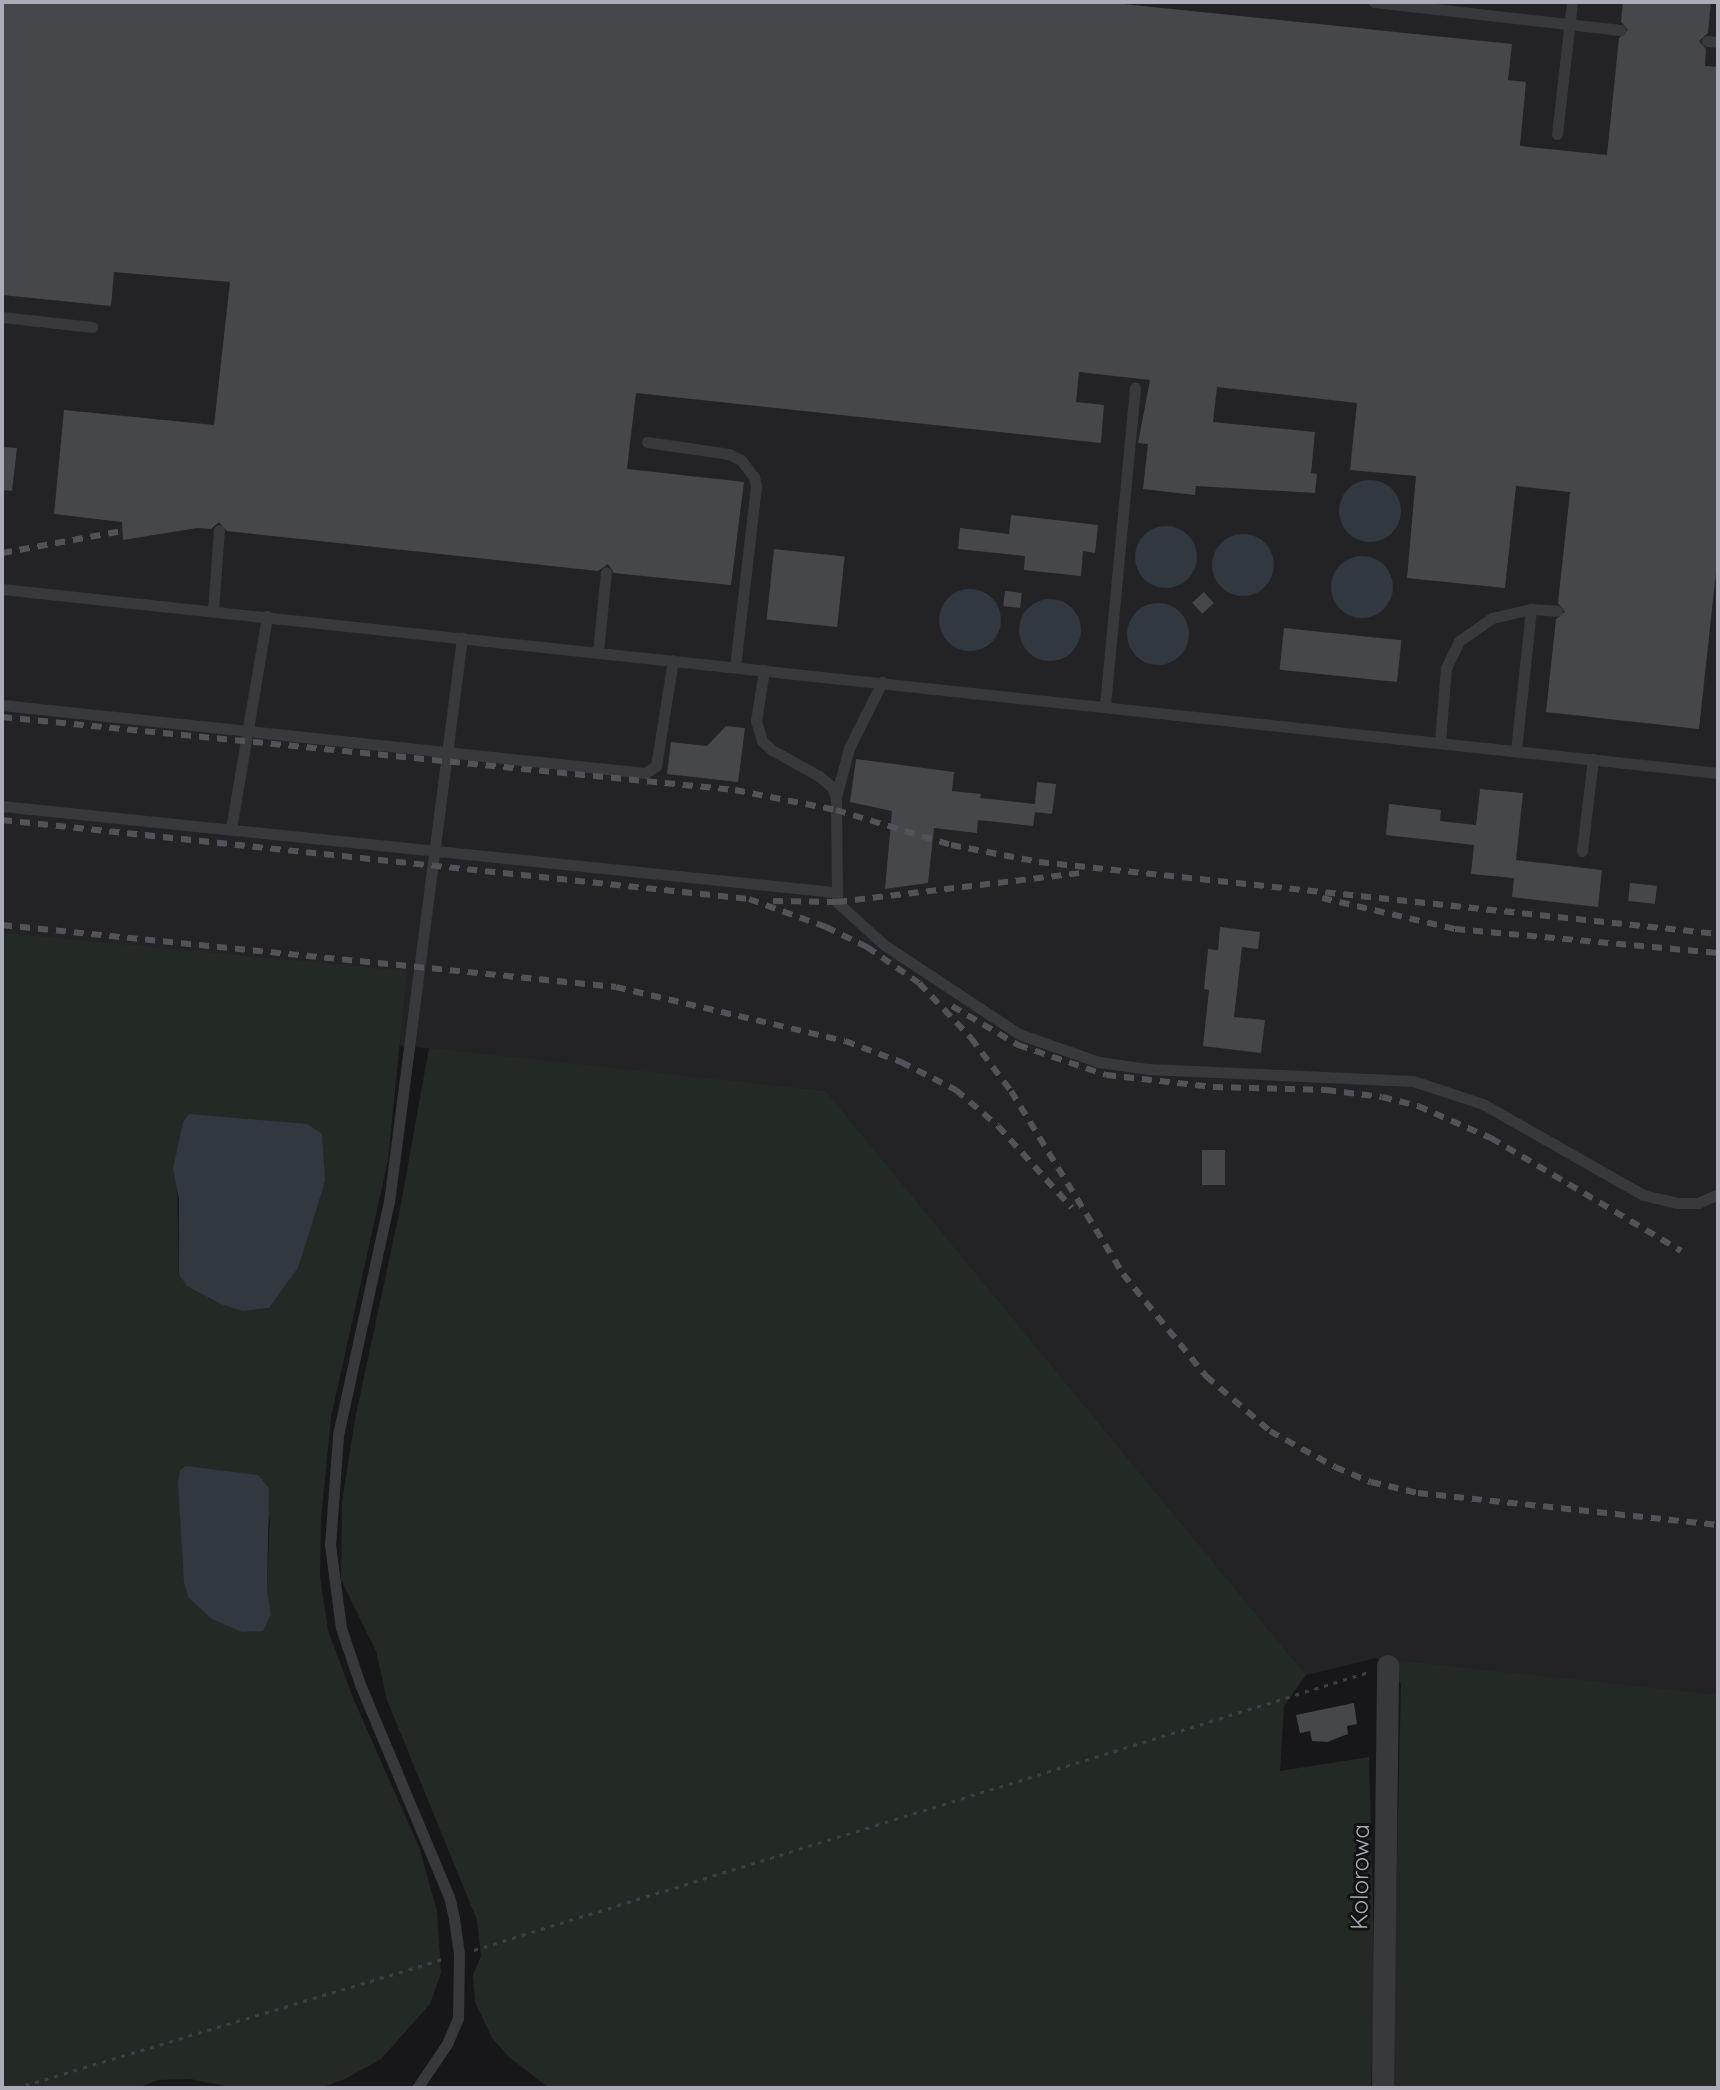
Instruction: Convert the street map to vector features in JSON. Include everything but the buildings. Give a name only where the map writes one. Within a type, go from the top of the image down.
[{"type":"street","name":"Kolorowa","points":[[1383,2088],[1388,1666]]},
{"type":"lane","points":[[1374,2],[1620,30]]},
{"type":"lane","points":[[1557,134],[1572,2]]},
{"type":"lane","points":[[2,317],[92,327]]},
{"type":"lane","points":[[1105,705],[1135,387]]},
{"type":"lane","points":[[647,442],[729,454],[741,460],[754,477],[756,486],[735,667]]},
{"type":"lane","points":[[213,611],[219,530]]},
{"type":"lane","points":[[598,652],[606,572]]},
{"type":"lane","points":[[2,589],[1718,773]]},
{"type":"lane","points":[[1440,741],[1446,668],[1459,641],[1492,618],[1531,609],[1557,611]]},
{"type":"lane","points":[[1516,750],[1531,609]]},
{"type":"lane","points":[[231,829],[267,616]]},
{"type":"lane","points":[[417,2088],[447,2044],[458,2018],[459,1954],[449,1897],[361,1687],[341,1628],[330,1545],[338,1435],[389,1202],[462,638]]},
{"type":"lane","points":[[2,705],[652,772],[656,766],[673,660]]},
{"type":"lane","points":[[764,670],[756,721],[762,741],[772,750],[819,776],[832,787],[836,798]]},
{"type":"lane","points":[[882,682],[849,748],[836,798],[834,892],[843,909],[883,944],[1019,1034],[1068,1053],[1148,1069],[1413,1081],[1483,1104],[1643,1195],[1678,1203],[1698,1203],[1718,1194]]},
{"type":"lane","points":[[1582,851],[1593,759]]},
{"type":"lane","points":[[2,806],[834,892]]},
{"type":"path","points":[[16,2088],[1388,1666]]},
{"type":"shaded area","points":[[2,2],[1718,2],[1718,1696],[1376,1658],[1306,1675],[826,1091],[2,1003]]},
{"type":"shaded area","points":[[1370,480],[1382,482],[1392,489],[1399,499],[1399,523],[1392,533],[1382,540],[1370,542],[1358,540],[1348,533],[1341,523],[1339,511],[1341,499],[1348,489],[1358,482]]},
{"type":"shaded area","points":[[1166,526],[1178,528],[1188,535],[1195,545],[1195,569],[1188,579],[1178,586],[1166,588],[1154,586],[1144,579],[1137,569],[1135,557],[1137,545],[1144,535],[1154,528]]},
{"type":"shaded area","points":[[1243,534],[1255,536],[1265,543],[1272,553],[1272,577],[1265,587],[1255,594],[1243,596],[1231,594],[1221,587],[1214,577],[1212,565],[1214,553],[1221,543],[1231,536]]},
{"type":"shaded area","points":[[1362,556],[1374,558],[1384,565],[1391,575],[1391,599],[1384,609],[1374,616],[1362,618],[1350,616],[1340,609],[1333,599],[1331,587],[1333,575],[1340,565],[1350,558]]},
{"type":"shaded area","points":[[970,589],[982,591],[992,598],[999,608],[999,632],[992,642],[982,649],[970,651],[958,649],[948,642],[941,632],[939,620],[941,608],[948,598],[958,591]]},
{"type":"shaded area","points":[[1050,599],[1062,601],[1072,608],[1079,618],[1079,642],[1072,652],[1062,659],[1050,661],[1038,659],[1028,652],[1021,642],[1019,630],[1021,618],[1028,608],[1038,601]]},
{"type":"shaded area","points":[[1158,603],[1170,605],[1180,612],[1187,622],[1187,646],[1180,656],[1170,663],[1158,665],[1146,663],[1136,656],[1129,646],[1127,634],[1129,622],[1136,612],[1146,605]]},
{"type":"shaded area","points":[[2,933],[407,971],[388,1160],[331,1417],[321,1519],[320,1577],[328,1630],[353,1698],[419,1847],[437,1911],[441,1973],[430,2004],[381,2059],[345,2079],[320,2088],[235,2088],[190,2079],[158,2080],[137,2088],[2,2088]],"holes":[[[325,1181],[298,1268],[269,1308],[243,1311],[179,1274],[177,1185]],[[270,1516],[267,1589],[271,1614],[242,1632]]]},
{"type":"shaded area","points":[[429,1048],[826,1091],[1306,1675],[1284,1706],[1280,1771],[1369,1757],[1375,1981],[1371,2088],[549,2088],[509,2057],[492,2038],[475,2002],[473,1975],[481,1956],[477,1920],[387,1700],[376,1651],[341,1580],[342,1502],[355,1419],[400,1209]]},
{"type":"shaded area","points":[[189,1114],[307,1124],[322,1134],[325,1181],[313,1221],[298,1268],[269,1308],[243,1311],[221,1304],[187,1286],[179,1274],[179,1199],[173,1169],[183,1122]]},
{"type":"shaded area","points":[[186,1466],[258,1475],[269,1488],[267,1589],[271,1614],[263,1631],[242,1632],[212,1619],[188,1597],[184,1582],[178,1484],[180,1470]]},
{"type":"shaded area","points":[[1376,1658],[1718,1695],[1718,2088],[1392,2088],[1401,1684],[1390,1665]]},
{"type":"railway","points":[[2,553],[122,531]]},
{"type":"railway","points":[[2,717],[735,790],[836,810],[951,845],[1039,862],[1718,934]]},
{"type":"railway","points":[[2,820],[749,899],[826,927],[867,947],[919,983],[971,1038],[1011,1091],[1123,1274],[1206,1376],[1270,1431],[1335,1467],[1371,1482],[1418,1493],[1718,1525]]},
{"type":"railway","points":[[773,901],[837,902],[1079,873]]},
{"type":"railway","points":[[1322,898],[1455,929],[1718,953]]},
{"type":"railway","points":[[2,925],[616,987],[845,1041],[901,1062],[956,1090],[998,1126],[1072,1208]]},
{"type":"railway","points":[[952,1006],[1018,1045],[1106,1075],[1213,1087],[1326,1090],[1382,1097],[1418,1106],[1491,1138],[1681,1251]]}]
